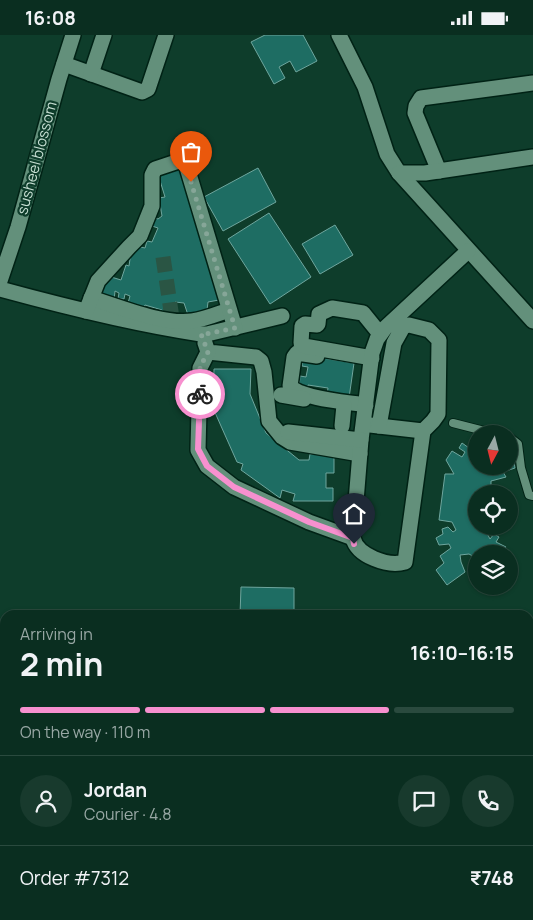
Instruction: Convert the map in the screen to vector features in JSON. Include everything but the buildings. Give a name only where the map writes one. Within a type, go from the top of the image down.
[{"type":"street","name":"susheel blossom","points":[[0,281],[18,227],[72,35]]},
{"type":"street","points":[[91,74],[104,35]]},
{"type":"street","points":[[64,64],[142,92],[148,89],[166,35]]},
{"type":"street","points":[[339,35],[365,87],[387,154],[399,173],[533,321]]},
{"type":"street","points":[[439,171],[415,113],[421,98],[533,83]]},
{"type":"street","points":[[399,173],[425,173],[533,157]]},
{"type":"street","points":[[88,305],[98,281],[140,236],[152,206],[152,175],[155,169],[182,161],[186,164],[235,328]]},
{"type":"street","points":[[378,426],[394,343],[403,327],[408,325],[429,329],[439,340],[438,414],[423,431],[405,562],[398,564],[366,556],[354,544],[353,538],[360,447],[371,361],[377,339],[385,328],[468,251]]},
{"type":"street","points":[[0,289],[159,319],[192,321],[230,310]]},
{"type":"street","points":[[88,305],[162,329],[201,334],[282,317]]},
{"type":"street","points":[[371,361],[304,346],[301,343],[302,326],[305,324],[317,325],[319,314],[332,308],[363,313],[380,335]]},
{"type":"street","points":[[201,334],[208,352],[200,367],[198,449],[207,466],[234,487],[309,522],[353,538]]},
{"type":"street","points":[[208,352],[256,357],[261,361],[270,421],[277,431],[360,447]]},
{"type":"street","points":[[365,413],[293,390],[290,386],[294,357],[297,353],[371,361]]},
{"type":"street","points":[[281,395],[344,405],[365,413],[378,426],[423,431]]},
{"type":"street","points":[[342,426],[344,405]]},
{"type":"lane","points":[[453,423],[468,427]]},
{"type":"lane","points":[[518,444],[521,468],[529,495],[533,496]]},
{"type":"tunnel","points":[[163,257],[172,318]]},
{"type":"way so far","points":[[191,182],[235,328],[201,334],[208,352],[200,367],[200,394]]},
{"type":"route","points":[[200,394],[198,449],[207,466],[234,487],[309,522],[353,538],[354,544]]}]
